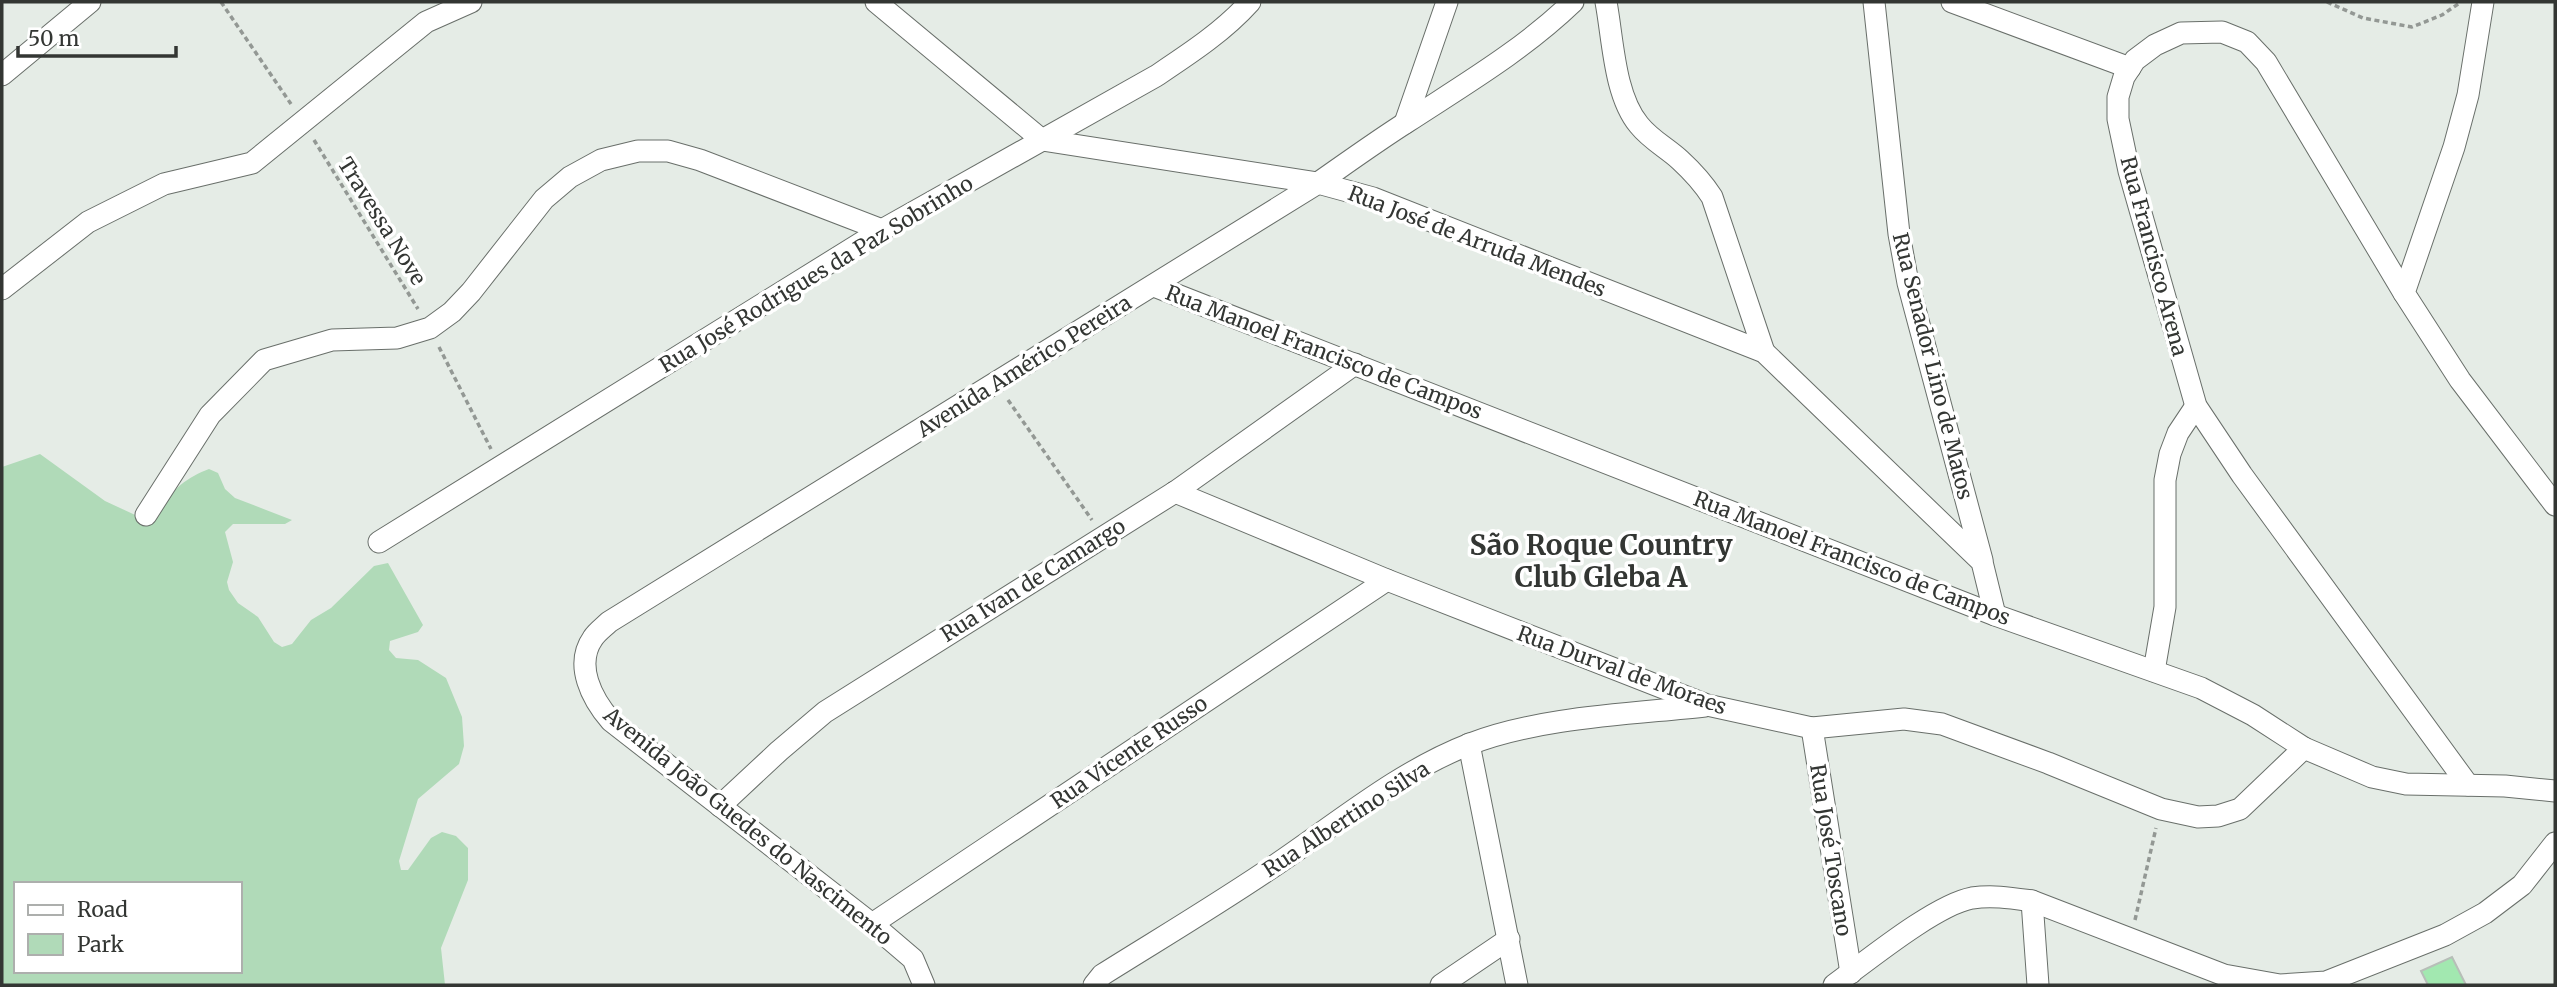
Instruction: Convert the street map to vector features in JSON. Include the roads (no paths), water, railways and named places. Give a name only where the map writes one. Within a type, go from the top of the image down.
[{"type":"street","points":[[2,75],[90,2]]},
{"type":"street","points":[[2,289],[88,222],[164,184],[252,163],[450,2]]},
{"type":"street","points":[[426,22],[471,2]]},
{"type":"street","name":"Rua José Rodrigues da Paz Sobrinho","points":[[379,542],[882,230],[1156,76],[1198,48],[1250,2]]},
{"type":"street","points":[[1405,123],[1447,2]]},
{"type":"street","name":"Avenida Américo Pereira","points":[[585,661],[592,639],[610,622],[1318,183],[1405,123],[1509,57],[1573,2]]},
{"type":"street","points":[[1606,2],[1620,85],[1628,107],[1638,125],[1680,160],[1702,182],[1712,197],[1764,352]]},
{"type":"street","name":"Rua Senador Lino de Matos","points":[[1874,2],[1899,234],[1908,283],[1982,562]]},
{"type":"street","points":[[1952,2],[2130,68]]},
{"type":"street","points":[[2404,293],[2454,148],[2468,94],[2483,2]]},
{"type":"street","points":[[883,3],[1042,140]]},
{"type":"street","name":"Rua Francisco Arena","points":[[2468,785],[2242,475],[2196,406],[2129,171],[2118,119],[2118,97],[2124,77],[2135,61],[2155,45],[2181,33],[2222,32],[2247,41],[2266,62],[2404,293],[2460,380],[2555,505]]},
{"type":"street","name":"Rua José de Arruda Mendes","points":[[1042,140],[1318,183],[1373,198],[1764,352],[1982,562]]},
{"type":"street","points":[[146,515],[211,415],[264,360],[332,340],[397,338],[430,328],[452,312],[544,199],[570,177],[601,160],[638,151],[668,151],[700,160],[882,230]]},
{"type":"street","name":"Rua Manoel Francisco de Campos","points":[[1154,286],[1995,615],[2201,688],[2304,748],[2372,777],[2406,784],[2505,786],[2555,791]]},
{"type":"street","name":"Rua Ivan de Camargo","points":[[720,806],[825,712],[1175,492],[1355,364]]},
{"type":"street","points":[[2154,671],[2165,607],[2165,480],[2170,454],[2178,433],[2196,406]]},
{"type":"street","name":"Rua Durval de Moraes","points":[[1175,492],[1387,580],[1707,705],[1812,727],[1904,719],[1942,724],[2161,809],[2198,817],[2218,816],[2239,809],[2304,748]]},
{"type":"street","points":[[1982,562],[1995,615]]},
{"type":"street","name":"Rua Vicente Russo","points":[[872,924],[1387,580]]},
{"type":"street","name":"Avenida João Guedes do Nascimento","points":[[585,661],[588,685],[598,706],[611,720],[872,924],[913,959],[924,985]]},
{"type":"street","name":"Rua Albertino Silva","points":[[1094,985],[1102,975],[1261,875],[1397,782],[1469,744],[1544,724],[1707,705]]},
{"type":"street","name":"Rua José Toscano","points":[[1812,727],[1843,979]]},
{"type":"street","points":[[1469,744],[1517,985]]},
{"type":"street","points":[[1843,979],[1944,907],[1970,899],[1999,895],[2032,901],[2224,975],[2280,985],[2326,982],[2445,935],[2485,913],[2522,885],[2555,843]]},
{"type":"street","points":[[2032,901],[2038,985]]},
{"type":"street","points":[[1441,985],[1509,939]]},
{"type":"district","name":"São Roque Country Club Gleba A","points":[[1601,561]]}]
